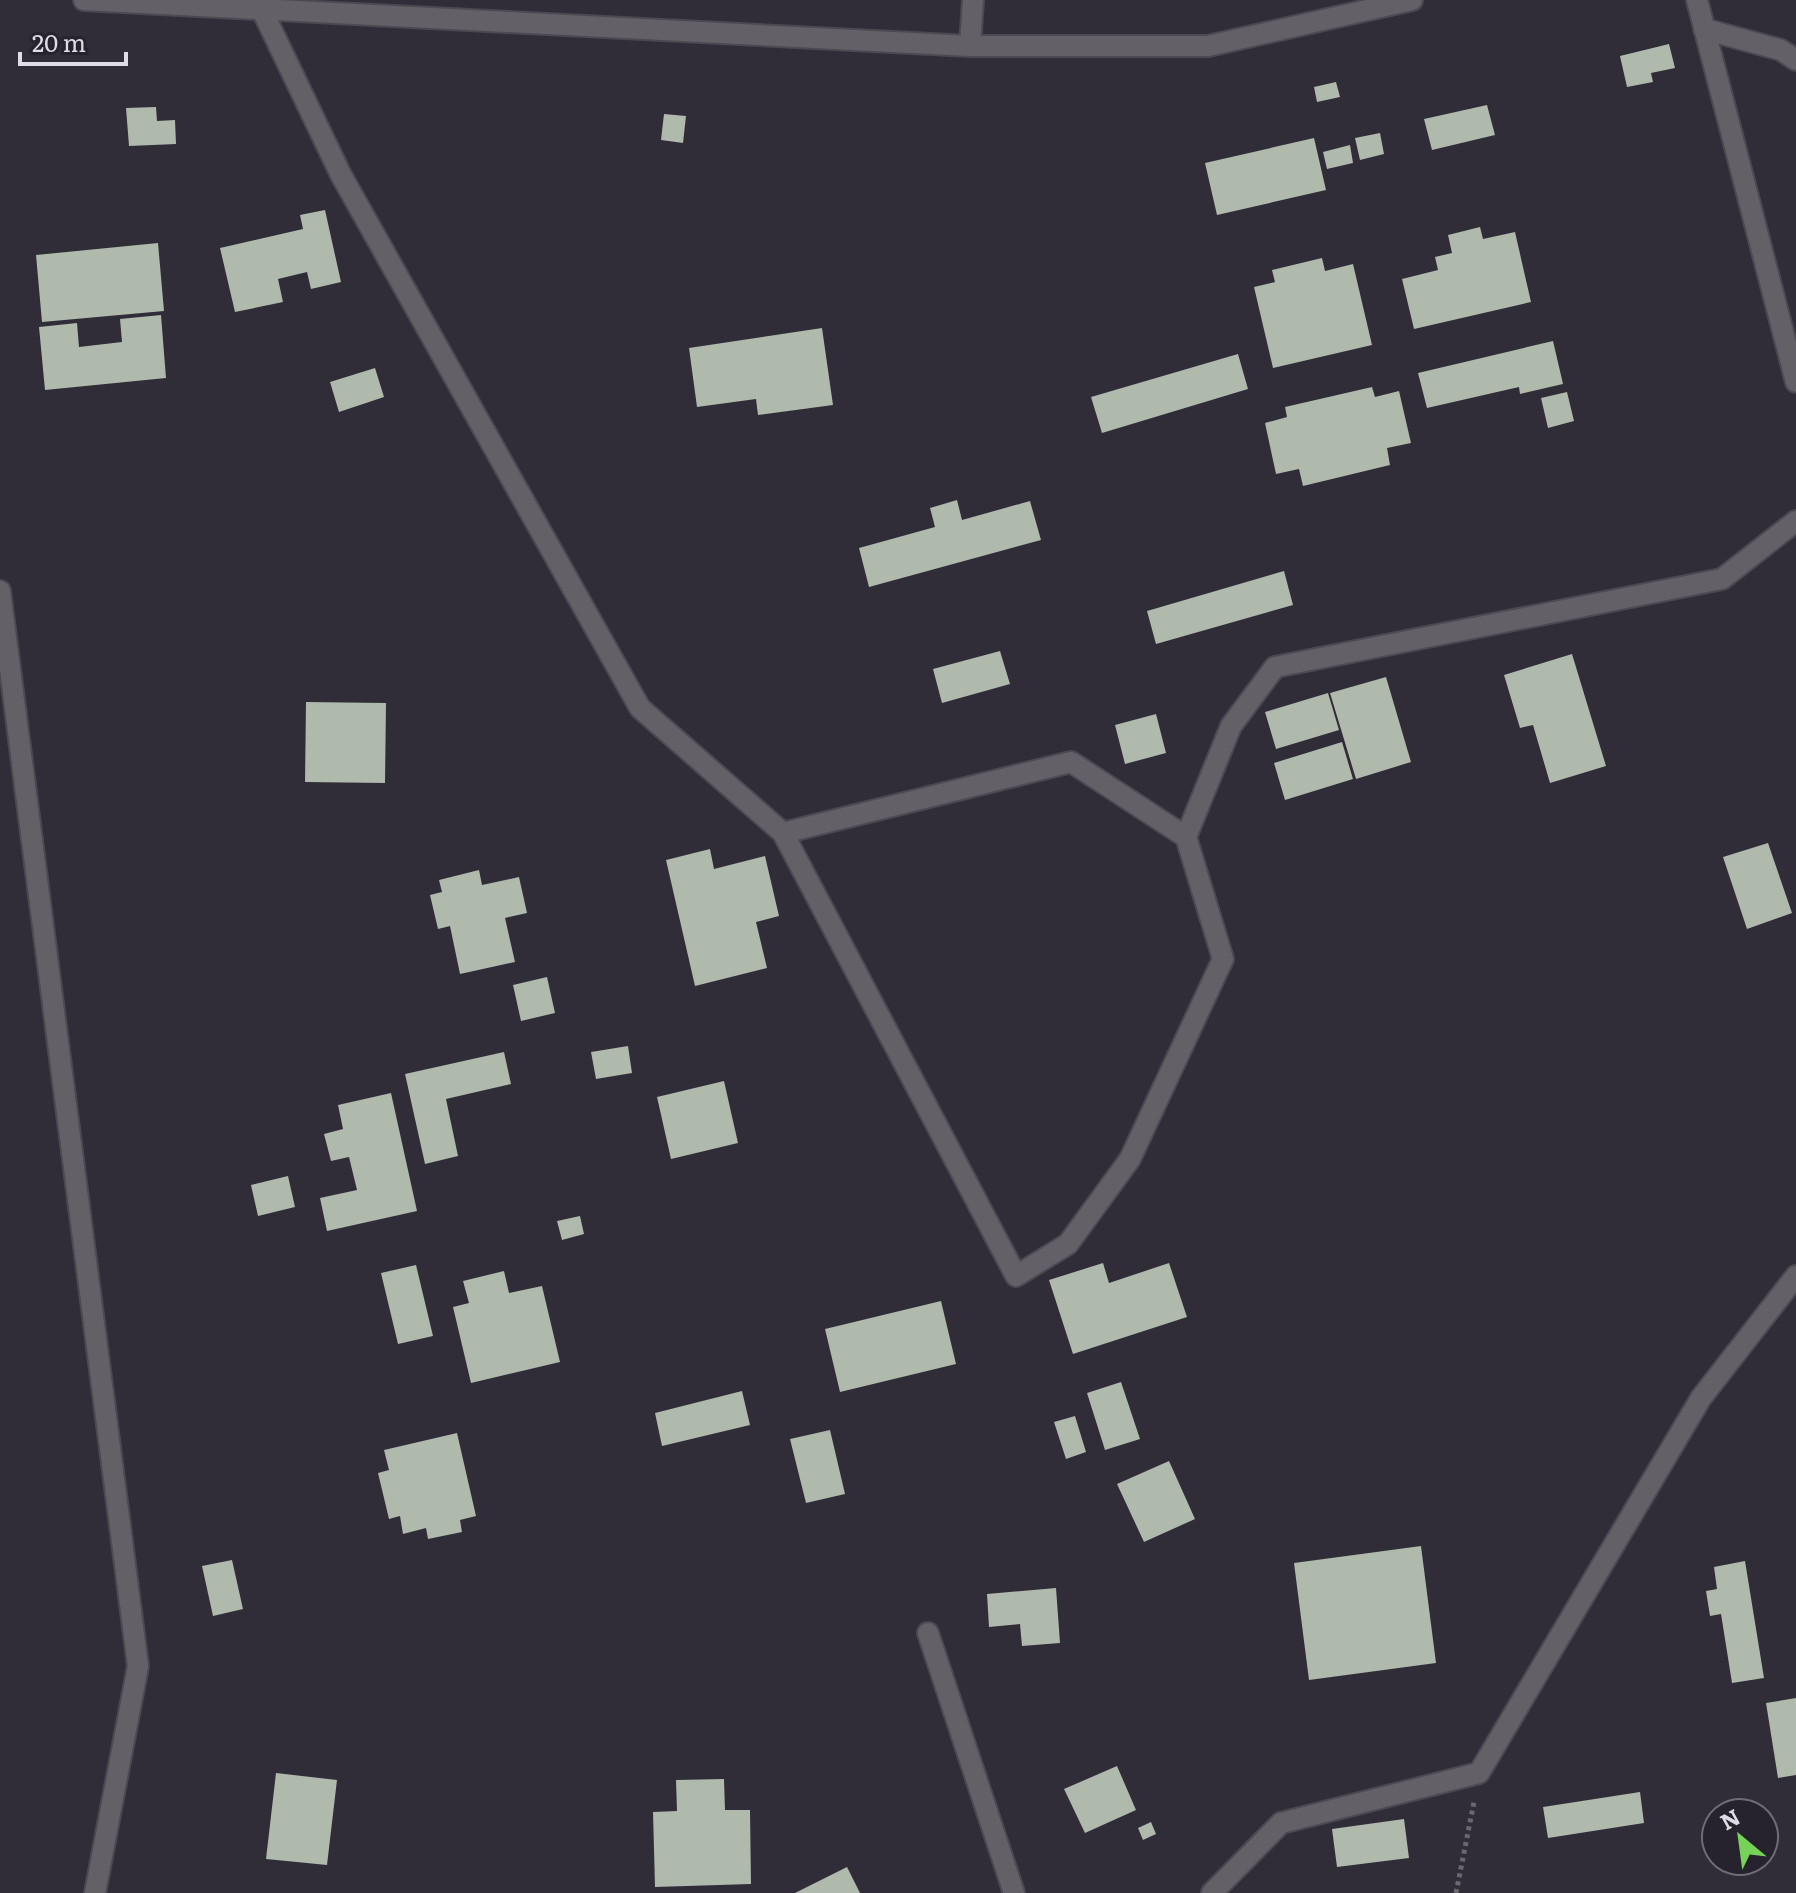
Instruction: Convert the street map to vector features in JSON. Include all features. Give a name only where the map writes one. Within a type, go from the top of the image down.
[{"type":"street","points":[[84,0],[970,46],[1208,46],[1412,0]]},
{"type":"street","points":[[970,46],[973,0]]},
{"type":"street","points":[[1697,0],[1796,382]]},
{"type":"street","points":[[262,10],[341,175],[640,708],[783,833],[1016,1276],[1068,1244],[1130,1159],[1223,959],[1186,837],[1231,726],[1275,667],[1722,579],[1796,521]]},
{"type":"street","points":[[1704,29],[1781,50],[1796,60]]},
{"type":"street","points":[[0,591],[138,1666],[95,1893]]},
{"type":"street","points":[[783,833],[1071,762],[1186,837]]},
{"type":"street","points":[[1212,1893],[1281,1823],[1479,1773],[1701,1398],[1796,1276]]},
{"type":"street","points":[[928,1633],[1014,1893]]},
{"type":"path","points":[[1456,1893],[1479,1773]]},
{"type":"building","points":[[1669,44],[1675,68],[1651,73],[1653,82],[1627,87],[1620,56]]},
{"type":"building","points":[[1336,82],[1340,97],[1317,102],[1314,87]]},
{"type":"building","points":[[1487,105],[1495,135],[1432,150],[1424,119]]},
{"type":"building","points":[[156,107],[157,121],[175,120],[176,144],[129,146],[126,108]]},
{"type":"building","points":[[664,114],[686,116],[683,143],[661,140]]},
{"type":"building","points":[[1380,133],[1384,154],[1360,160],[1355,138]]},
{"type":"building","points":[[1314,138],[1326,190],[1217,215],[1205,163]]},
{"type":"building","points":[[1350,145],[1353,163],[1327,169],[1323,152]]},
{"type":"building","points":[[325,210],[341,282],[311,289],[307,272],[278,279],[283,302],[235,312],[220,248],[303,229],[300,215]]},
{"type":"building","points":[[1480,227],[1483,239],[1515,232],[1531,302],[1414,329],[1402,279],[1438,270],[1435,257],[1452,253],[1448,235]]},
{"type":"building","points":[[158,243],[164,311],[42,322],[36,255]]},
{"type":"building","points":[[1322,258],[1325,271],[1353,264],[1372,345],[1273,368],[1254,287],[1275,282],[1272,270]]},
{"type":"building","points":[[161,315],[166,378],[45,390],[39,327],[77,323],[79,347],[122,342],[120,319]]},
{"type":"building","points":[[822,328],[833,405],[758,415],[756,399],[697,407],[689,348]]},
{"type":"building","points":[[1553,341],[1563,384],[1520,394],[1519,387],[1427,408],[1418,373]]},
{"type":"building","points":[[1238,354],[1248,389],[1102,433],[1091,397]]},
{"type":"building","points":[[375,368],[384,397],[339,412],[330,382]]},
{"type":"building","points":[[1372,387],[1375,397],[1399,391],[1411,443],[1387,448],[1390,465],[1303,486],[1299,469],[1276,474],[1265,423],[1287,417],[1285,407]]},
{"type":"building","points":[[1567,392],[1574,421],[1548,428],[1541,398]]},
{"type":"building","points":[[957,500],[962,520],[1030,501],[1041,540],[869,587],[859,548],[935,527],[930,508]]},
{"type":"building","points":[[1284,571],[1293,605],[1156,644],[1147,611]]},
{"type":"building","points":[[1000,651],[1010,684],[942,703],[933,669]]},
{"type":"building","points":[[1572,654],[1606,766],[1550,783],[1533,725],[1520,728],[1504,675]]},
{"type":"building","points":[[1386,677],[1411,762],[1356,779],[1330,693]]},
{"type":"building","points":[[1328,693],[1339,730],[1276,749],[1265,712]]},
{"type":"building","points":[[306,702],[386,703],[385,783],[305,782]]},
{"type":"building","points":[[1156,714],[1166,753],[1125,764],[1115,725]]},
{"type":"building","points":[[1342,742],[1353,779],[1285,800],[1274,763]]},
{"type":"building","points":[[1768,843],[1792,913],[1747,929],[1723,857]]},
{"type":"building","points":[[710,849],[714,869],[765,856],[779,916],[756,922],[767,968],[695,986],[666,860]]},
{"type":"building","points":[[479,870],[482,885],[519,877],[527,913],[505,918],[515,962],[460,974],[450,926],[438,929],[430,895],[442,892],[439,880]]},
{"type":"building","points":[[547,977],[555,1013],[521,1021],[513,985]]},
{"type":"building","points":[[628,1046],[632,1073],[596,1079],[591,1052]]},
{"type":"building","points":[[504,1052],[511,1084],[446,1099],[458,1156],[425,1164],[405,1074]]},
{"type":"building","points":[[724,1081],[738,1143],[671,1159],[657,1097]]},
{"type":"building","points":[[391,1093],[417,1211],[327,1231],[320,1198],[357,1190],[349,1157],[331,1161],[324,1134],[343,1129],[338,1105]]},
{"type":"building","points":[[288,1176],[295,1207],[258,1216],[251,1185]]},
{"type":"building","points":[[580,1216],[584,1234],[562,1240],[557,1221]]},
{"type":"building","points":[[1103,1263],[1109,1283],[1169,1263],[1187,1317],[1073,1354],[1049,1280]]},
{"type":"building","points":[[416,1265],[433,1336],[398,1344],[381,1273]]},
{"type":"building","points":[[504,1271],[509,1293],[542,1286],[560,1362],[471,1383],[453,1307],[469,1303],[463,1281]]},
{"type":"building","points":[[941,1301],[956,1364],[840,1392],[825,1329]]},
{"type":"building","points":[[1121,1382],[1140,1439],[1105,1450],[1087,1393]]},
{"type":"building","points":[[742,1391],[750,1425],[662,1446],[655,1413]]},
{"type":"building","points":[[1075,1416],[1086,1452],[1066,1459],[1054,1422]]},
{"type":"building","points":[[830,1430],[845,1494],[806,1503],[790,1439]]},
{"type":"building","points":[[457,1433],[476,1516],[460,1520],[462,1532],[428,1539],[426,1528],[403,1534],[400,1516],[389,1519],[378,1473],[389,1470],[384,1450]]},
{"type":"building","points":[[1169,1461],[1195,1519],[1144,1542],[1117,1484]]},
{"type":"building","points":[[1421,1546],[1436,1663],[1309,1680],[1294,1563]]},
{"type":"building","points":[[232,1560],[243,1609],[213,1616],[202,1566]]},
{"type":"building","points":[[1745,1561],[1764,1678],[1732,1683],[1721,1614],[1710,1616],[1706,1591],[1717,1589],[1714,1567]]},
{"type":"building","points":[[1056,1588],[1060,1643],[1022,1646],[1020,1624],[989,1627],[987,1594]]},
{"type":"building","points":[[1796,1698],[1796,1775],[1778,1778],[1766,1703]]},
{"type":"building","points":[[1117,1766],[1136,1810],[1085,1833],[1064,1789]]},
{"type":"building","points":[[276,1773],[337,1780],[327,1865],[266,1859]]},
{"type":"building","points":[[724,1779],[725,1810],[750,1810],[751,1884],[655,1887],[653,1812],[677,1811],[676,1780]]},
{"type":"building","points":[[1640,1792],[1644,1823],[1548,1838],[1543,1807]]},
{"type":"building","points":[[1404,1819],[1409,1858],[1337,1867],[1332,1829]]},
{"type":"building","points":[[1151,1822],[1156,1834],[1143,1840],[1138,1828]]},
{"type":"building","points":[[847,1867],[860,1893],[795,1893]]}]
